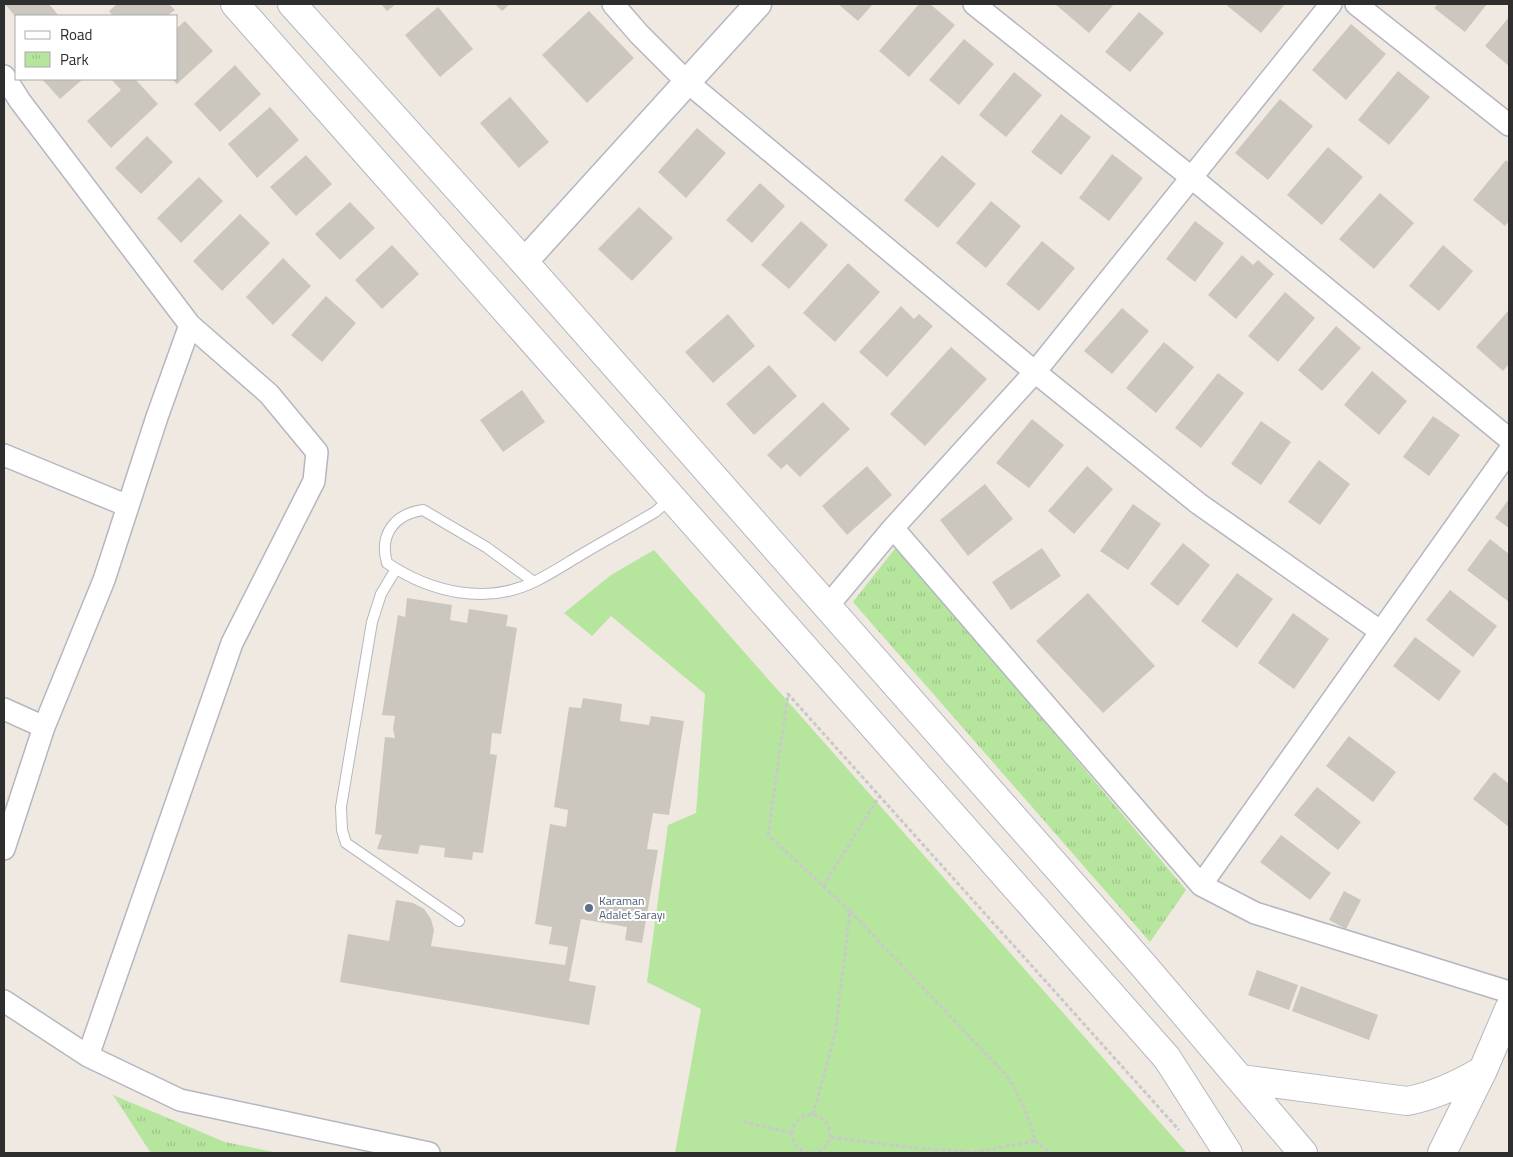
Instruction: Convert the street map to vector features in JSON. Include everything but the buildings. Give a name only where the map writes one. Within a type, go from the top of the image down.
[{"type":"main road","points":[[235,4],[1167,1058],[1228,1153]]},
{"type":"main road","points":[[292,4],[524,262],[1241,1079],[1303,1153]]},
{"type":"main road","points":[[1442,1153],[1509,1009]]},
{"type":"main road","points":[[1241,1079],[1406,1101],[1428,1097],[1461,1084],[1482,1070]]},
{"type":"street","points":[[613,4],[639,34],[686,81],[1035,372],[1199,504],[1380,631]]},
{"type":"street","points":[[524,262],[686,81],[758,4]]},
{"type":"street","points":[[974,4],[1192,178],[1509,439]]},
{"type":"street","points":[[826,608],[893,528],[1035,372],[1331,4]]},
{"type":"street","points":[[1356,4],[1509,125]]},
{"type":"street","points":[[4,76],[12,100],[190,325],[269,394],[317,452],[314,481],[232,643],[88,1056]]},
{"type":"street","points":[[4,849],[44,728],[104,580],[190,325]]},
{"type":"street","points":[[1201,884],[1509,451]]},
{"type":"street","points":[[4,455],[128,506]]},
{"type":"street","points":[[893,528],[1201,884],[1256,913],[1509,992]]},
{"type":"street","points":[[4,709],[44,728]]},
{"type":"street","points":[[4,1001],[88,1056],[180,1100],[429,1153]]},
{"type":"lane","points":[[534,582],[486,547],[423,510],[403,515],[388,530],[384,552],[387,563],[396,569],[427,585],[465,594],[496,592],[534,582],[655,512],[671,498]]},
{"type":"lane","points":[[396,569],[381,594],[372,622],[341,807],[342,830],[346,843],[458,921]]},
{"type":"path","points":[[1051,1153],[1035,1141],[1032,1127],[1021,1099],[1008,1077],[850,911],[768,835],[788,694],[1185,1138]]},
{"type":"path","points":[[823,886],[879,797]]},
{"type":"path","points":[[813,1115],[835,1034],[850,911]]},
{"type":"path","points":[[813,1115],[824,1120],[828,1125],[829,1137],[823,1148],[817,1151],[805,1152],[795,1144],[792,1133],[793,1127],[800,1118],[813,1115]]},
{"type":"path","points":[[743,1122],[792,1133]]},
{"type":"path","points":[[829,1137],[915,1148],[976,1152],[1035,1141]]},
{"type":"green space","points":[[897,546],[1186,890],[1150,942],[853,602]]},
{"type":"green space","points":[[654,550],[1187,1153],[675,1153],[701,1009],[647,982],[668,825],[696,813],[705,694],[611,616],[592,636],[564,613],[611,575]]},
{"type":"green space","points":[[113,1095],[225,1142],[279,1153],[151,1153]]},
{"type":"place","name":"Karaman Adalet Sarayı","points":[[589,908]]}]
